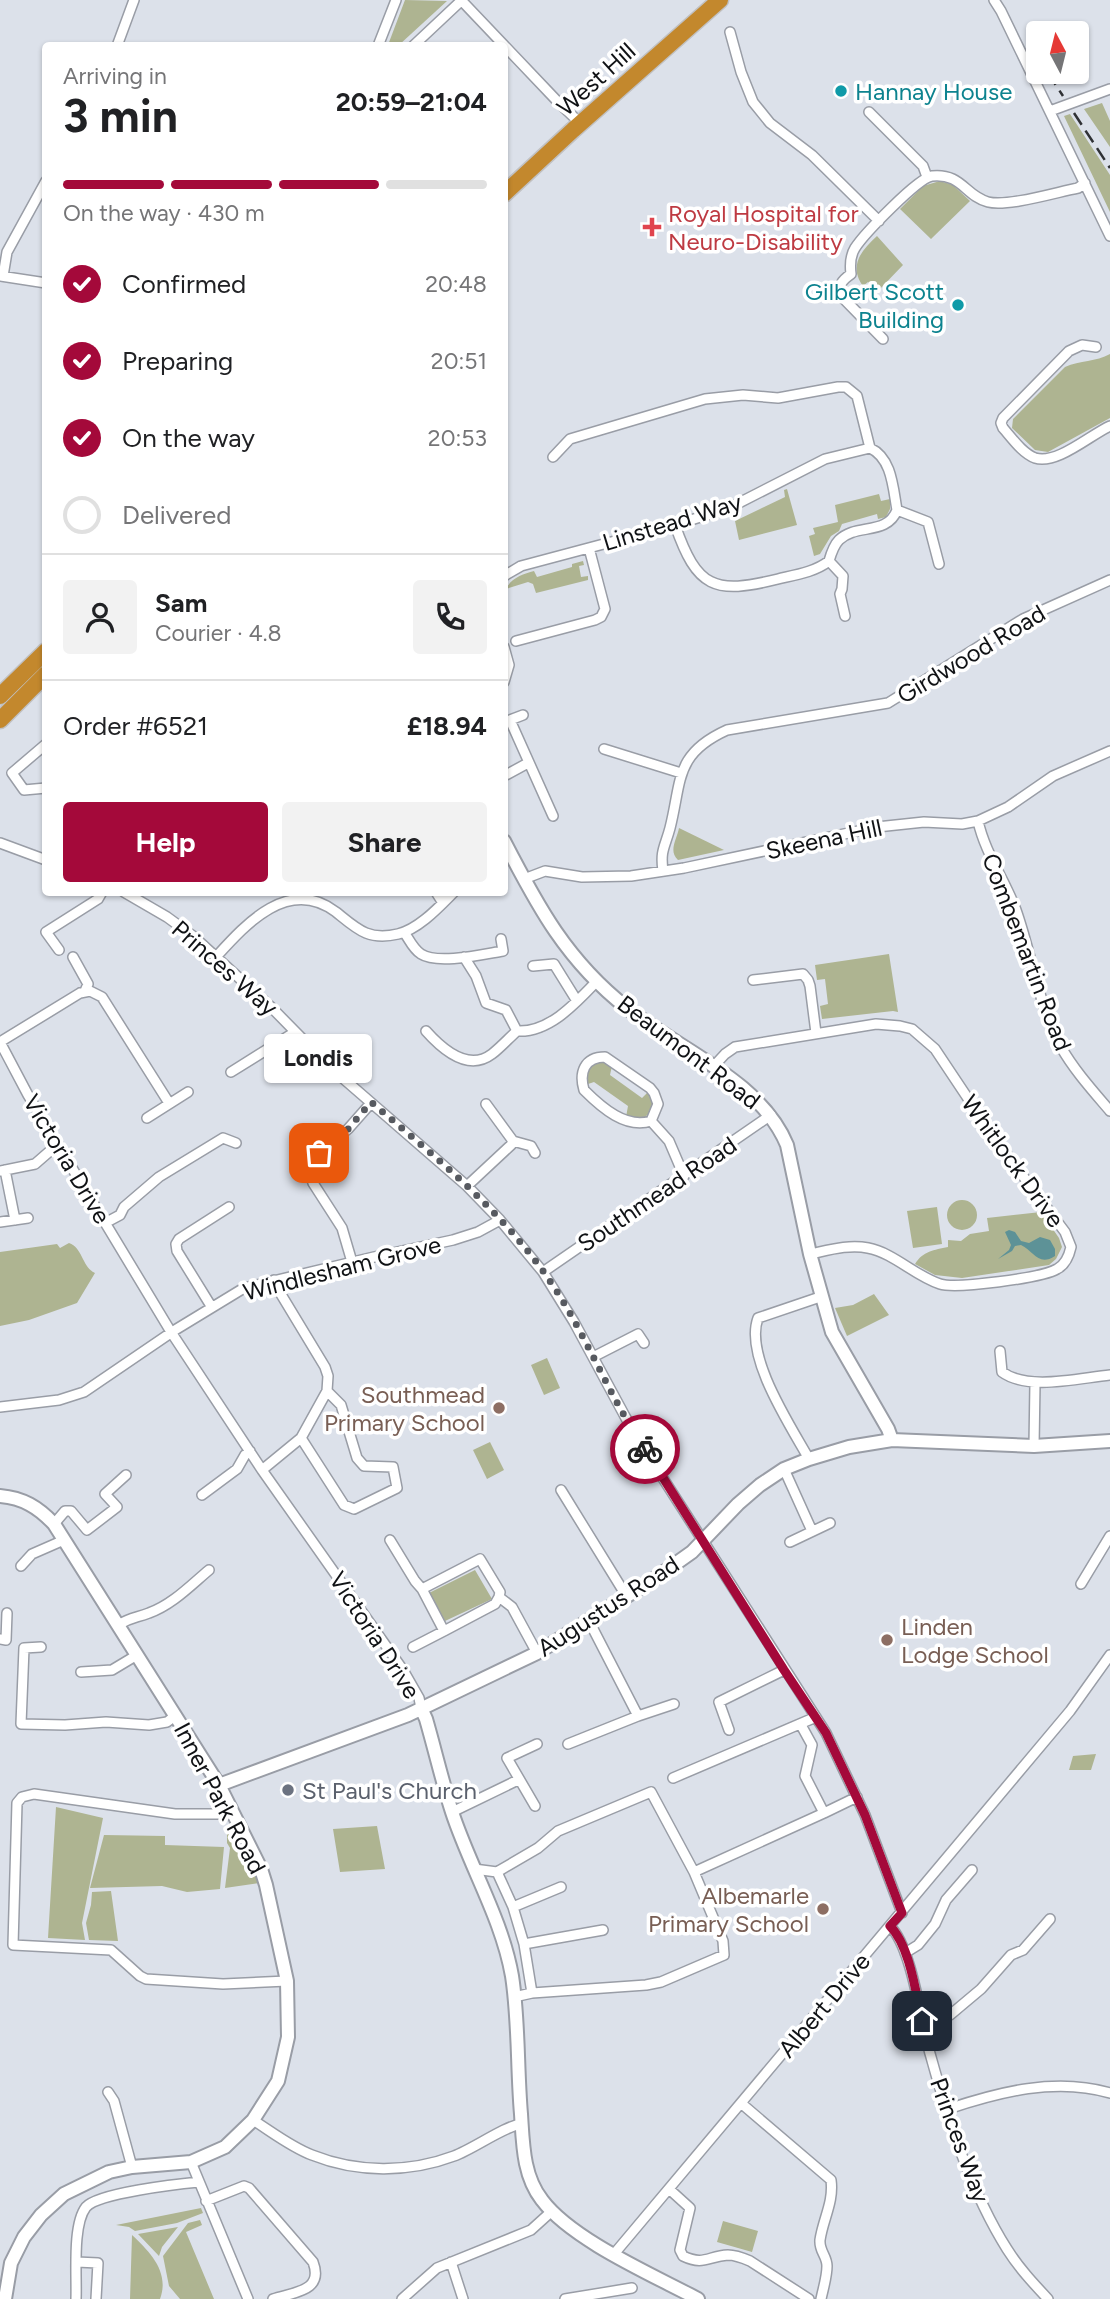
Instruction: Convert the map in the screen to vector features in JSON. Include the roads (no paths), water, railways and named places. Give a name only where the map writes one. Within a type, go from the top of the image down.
[{"type":"highway","name":"West Hill","points":[[508,190],[720,0]]},
{"type":"highway","points":[[0,696],[42,655]]},
{"type":"highway","points":[[0,720],[42,678]]},
{"type":"street","points":[[118,42],[134,0]]},
{"type":"street","points":[[380,42],[396,0]]},
{"type":"street","points":[[417,42],[461,0],[501,42]]},
{"type":"street","points":[[994,0],[1110,236]]},
{"type":"street","points":[[730,32],[753,102],[770,123],[812,155],[878,221]]},
{"type":"street","points":[[508,49],[580,123]]},
{"type":"street","points":[[1050,111],[1109,92]]},
{"type":"street","points":[[869,112],[923,166],[927,177]]},
{"type":"street","points":[[883,339],[842,297],[839,288],[841,281],[850,274],[855,248],[878,221],[927,177],[953,178],[980,199],[999,203],[1078,188],[1085,183]]},
{"type":"street","points":[[42,188],[7,252],[1,276],[42,282]]},
{"type":"street","points":[[1096,347],[1082,345],[1069,351],[1001,423],[1030,455],[1046,459],[1064,453],[1110,426]]},
{"type":"street","points":[[553,457],[570,439],[705,399],[743,395],[778,398],[838,387],[853,391],[860,401],[870,448],[878,452],[887,464],[897,510],[889,523],[848,534],[839,540],[829,561],[814,569],[747,587],[711,583],[696,571],[684,552],[675,525]]},
{"type":"street","name":"Linstead Way","points":[[508,574],[521,566],[729,509],[825,459],[870,448]]},
{"type":"street","points":[[897,510],[928,522],[939,565]]},
{"type":"street","points":[[516,641],[601,617],[605,609],[589,548]]},
{"type":"street","points":[[829,561],[843,576],[839,594],[845,616]]},
{"type":"street","name":"Girdwood Road","points":[[663,871],[661,852],[670,829],[681,773],[698,746],[710,737],[727,730],[888,703],[1016,623],[1110,580]]},
{"type":"street","points":[[523,715],[510,720],[553,816]]},
{"type":"street","points":[[42,748],[12,774],[24,790],[42,788]]},
{"type":"street","points":[[604,749],[681,773]]},
{"type":"street","name":"Skeena Hill","points":[[524,878],[545,871],[573,877],[631,877],[706,864],[877,827],[924,822],[962,824],[978,821],[1008,807],[1053,776],[1110,751]]},
{"type":"street","points":[[508,774],[528,763]]},
{"type":"street","name":"Combemartin Road","points":[[978,821],[983,838],[1016,909],[1040,993],[1058,1040],[1072,1063],[1110,1111]]},
{"type":"street","points":[[0,843],[42,859]]},
{"type":"street","name":"Beaumont Road","points":[[508,848],[546,919],[566,947],[597,981],[626,1007],[713,1067],[771,1115],[787,1145],[820,1297],[835,1339],[892,1440]]},
{"type":"street","points":[[59,950],[46,932],[100,896]]},
{"type":"street","name":"Princes Way","points":[[131,896],[193,936],[271,1007],[330,1067],[467,1186],[500,1220],[543,1272],[554,1287],[634,1433],[816,1717],[857,1797],[902,1913]]},
{"type":"street","points":[[439,896],[443,903]]},
{"type":"street","points":[[215,958],[250,922],[271,907],[293,899],[319,902],[356,929],[387,935],[404,932],[450,896]]},
{"type":"street","points":[[404,932],[422,955],[432,958],[464,957],[503,951],[501,939]]},
{"type":"street","points":[[73,957],[89,984],[85,991]]},
{"type":"street","points":[[464,957],[476,976],[485,1003],[506,1010],[517,1031]]},
{"type":"street","points":[[533,966],[554,964],[577,1001]]},
{"type":"street","points":[[753,980],[803,974],[810,986],[816,1033]]},
{"type":"street","points":[[426,1031],[442,1049],[465,1060],[490,1056],[517,1031],[530,1032],[543,1028],[597,981]]},
{"type":"street","points":[[0,1042],[90,990],[102,997],[169,1103]]},
{"type":"street","name":"Whitlock Drive","points":[[713,1067],[724,1054],[735,1047],[876,1024],[912,1029],[935,1049],[1011,1161],[1065,1232],[1071,1247],[1066,1261],[1057,1269],[1018,1278],[948,1286],[874,1250],[845,1247],[810,1254]]},
{"type":"street","points":[[231,1072],[295,1031]]},
{"type":"street","name":"Victoria Drive","points":[[0,1042],[58,1144],[172,1332],[419,1698],[452,1812],[504,1946],[514,1997],[521,2124],[527,2171],[541,2200],[580,2235],[698,2299]]},
{"type":"street","points":[[605,1057],[650,1088],[658,1104],[651,1121],[641,1124],[626,1122],[591,1097],[584,1090],[582,1081],[586,1063],[605,1057]]},
{"type":"street","points":[[147,1118],[187,1092]]},
{"type":"street","points":[[352,1262],[342,1228],[313,1183],[310,1173],[312,1163],[319,1153],[348,1129],[371,1102]]},
{"type":"street","points":[[486,1104],[513,1141],[531,1146],[535,1153]]},
{"type":"street","name":"Southmead Road","points":[[543,1272],[771,1115]]},
{"type":"street","points":[[651,1121],[669,1141],[684,1176]]},
{"type":"street","points":[[105,1223],[120,1215],[124,1207],[159,1177],[223,1138],[236,1143]]},
{"type":"street","points":[[467,1186],[513,1141]]},
{"type":"street","points":[[15,1220],[2,1170],[35,1164],[58,1144]]},
{"type":"street","points":[[211,1306],[177,1251],[176,1244],[179,1239],[229,1207]]},
{"type":"street","points":[[0,1222],[28,1218]]},
{"type":"street","name":"Windlesham Grove","points":[[0,1407],[59,1400],[84,1392],[211,1306],[244,1288],[453,1240],[478,1232],[500,1220]]},
{"type":"street","points":[[262,1469],[300,1438],[327,1391],[328,1376],[274,1280]]},
{"type":"street","points":[[809,1459],[765,1378],[757,1352],[755,1326],[758,1318],[820,1297]]},
{"type":"street","points":[[593,1357],[638,1334],[644,1343]]},
{"type":"street","points":[[1000,1352],[1002,1373],[1012,1380],[1035,1383],[1110,1376]]},
{"type":"street","points":[[1034,1446],[1035,1383]]},
{"type":"street","points":[[300,1438],[344,1505],[354,1509],[397,1488],[393,1468],[364,1466],[357,1458],[341,1405],[327,1391]]},
{"type":"street","name":"Augustus Road","points":[[219,1785],[408,1715],[537,1653],[627,1597],[692,1552],[760,1485],[784,1469],[809,1459],[849,1447],[892,1440],[1034,1446],[1110,1441]]},
{"type":"street","points":[[202,1495],[237,1469],[250,1451]]},
{"type":"street","points":[[784,1469],[813,1531]]},
{"type":"street","points":[[54,1524],[65,1511],[71,1511],[87,1530],[117,1507],[105,1494],[126,1475]]},
{"type":"street","points":[[561,1490],[627,1597]]},
{"type":"street","name":"Inner Park Road","points":[[0,1496],[28,1503],[45,1514],[54,1524],[219,1785],[266,1885],[288,1981],[288,2037],[278,2081],[253,2119],[225,2147],[191,2162],[108,2172],[64,2194],[41,2215],[24,2237],[11,2263],[5,2299]]},
{"type":"street","points":[[790,1542],[830,1523]]},
{"type":"street","points":[[1081,1584],[1110,1536]]},
{"type":"street","points":[[390,1539],[422,1589],[444,1631]]},
{"type":"street","points":[[21,1566],[32,1554],[64,1540]]},
{"type":"street","points":[[413,1647],[495,1604],[500,1592],[480,1559],[422,1589]]},
{"type":"street","points":[[118,1625],[133,1616],[150,1613],[171,1601],[209,1570]]},
{"type":"street","points":[[499,1597],[512,1607],[537,1653]]},
{"type":"street","points":[[0,1639],[6,1640],[7,1613]]},
{"type":"street","points":[[589,1621],[638,1716]]},
{"type":"street","points":[[41,1647],[24,1648],[21,1724],[106,1722],[149,1726],[167,1722],[176,1715]]},
{"type":"street","points":[[81,1672],[113,1670],[137,1655]]},
{"type":"street","name":"Albert Drive","points":[[614,2254],[1070,1711],[1110,1655]]},
{"type":"street","points":[[729,1730],[719,1702],[784,1670]]},
{"type":"street","points":[[568,1744],[674,1704]]},
{"type":"street","points":[[673,1778],[816,1717]]},
{"type":"street","points":[[801,1725],[812,1745],[805,1776],[824,1813]]},
{"type":"street","points":[[534,1807],[507,1758],[537,1744]]},
{"type":"street","points":[[452,1812],[518,1780]]},
{"type":"street","points":[[474,1869],[497,1872],[538,1848],[558,1831],[651,1791],[694,1872],[723,1941],[724,1955],[661,1982],[532,1993],[514,1997]]},
{"type":"street","points":[[234,1814],[175,1814],[34,1794],[22,1797],[17,1803],[13,1945],[111,1950],[146,1979],[223,1984],[288,1981]]},
{"type":"street","points":[[694,1872],[857,1797]]},
{"type":"street","points":[[905,1953],[918,1945],[935,1924],[946,1900],[972,1870]]},
{"type":"street","points":[[497,1872],[513,1907],[524,1944],[532,1993]]},
{"type":"street","points":[[513,1907],[561,1887]]},
{"type":"street","points":[[922,2021],[950,2015],[981,1989],[1011,1955],[1023,1950],[1050,1919]]},
{"type":"street","name":"Princes Way","points":[[890,1926],[905,1953],[931,2058],[969,2171],[995,2228],[1022,2271],[1048,2299]]},
{"type":"street","points":[[524,1944],[603,1930]]},
{"type":"street","points":[[948,2109],[1004,2093],[1041,2087],[1072,2086],[1110,2093]]},
{"type":"street","points":[[108,2091],[114,2101],[132,2167]]},
{"type":"street","points":[[742,2104],[831,2180],[833,2194],[820,2240],[820,2251],[827,2267],[821,2299]]},
{"type":"street","points":[[253,2119],[311,2155],[338,2164],[372,2168],[404,2168],[432,2163],[456,2155],[521,2124]]},
{"type":"street","points":[[191,2162],[248,2299]]},
{"type":"street","points":[[76,2299],[80,2220],[87,2206],[94,2201],[130,2192],[199,2182]]},
{"type":"street","points":[[206,2202],[244,2186],[249,2188],[313,2262],[317,2271],[312,2286],[274,2299]]},
{"type":"street","points":[[669,2189],[690,2208],[680,2250],[683,2256],[699,2262],[728,2255],[739,2257],[750,2261],[809,2299]]},
{"type":"street","points":[[402,2299],[437,2268],[531,2230],[552,2211]]},
{"type":"street","points":[[77,2262],[98,2263],[96,2299]]},
{"type":"street","points":[[451,2262],[463,2299]]},
{"type":"street","points":[[565,2299],[632,2288]]},
{"type":"water","points":[[1005,1232],[1015,1232],[1021,1241],[1029,1243],[1040,1237],[1050,1240],[1055,1256],[1040,1259],[1021,1245],[1015,1246],[1012,1251],[998,1259],[1011,1245]]},
{"type":"railway","points":[[1055,84],[1063,96]]},
{"type":"railway","points":[[1074,113],[1110,168]]},
{"type":"place","name":"Hannay House","points":[[841,91]]},
{"type":"place","name":"Royal Hospital for Neuro-Disability","points":[[652,227]]},
{"type":"place","name":"Gilbert Scott Building","points":[[958,305]]},
{"type":"place","name":"Londis","points":[[319,1153]]},
{"type":"place","name":"Southmead Primary School","points":[[499,1408]]},
{"type":"place","name":"Linden Lodge School","points":[[887,1640]]},
{"type":"place","name":"St Paul's Church","points":[[288,1790]]},
{"type":"place","name":"Albemarle Primary School","points":[[823,1909]]}]
